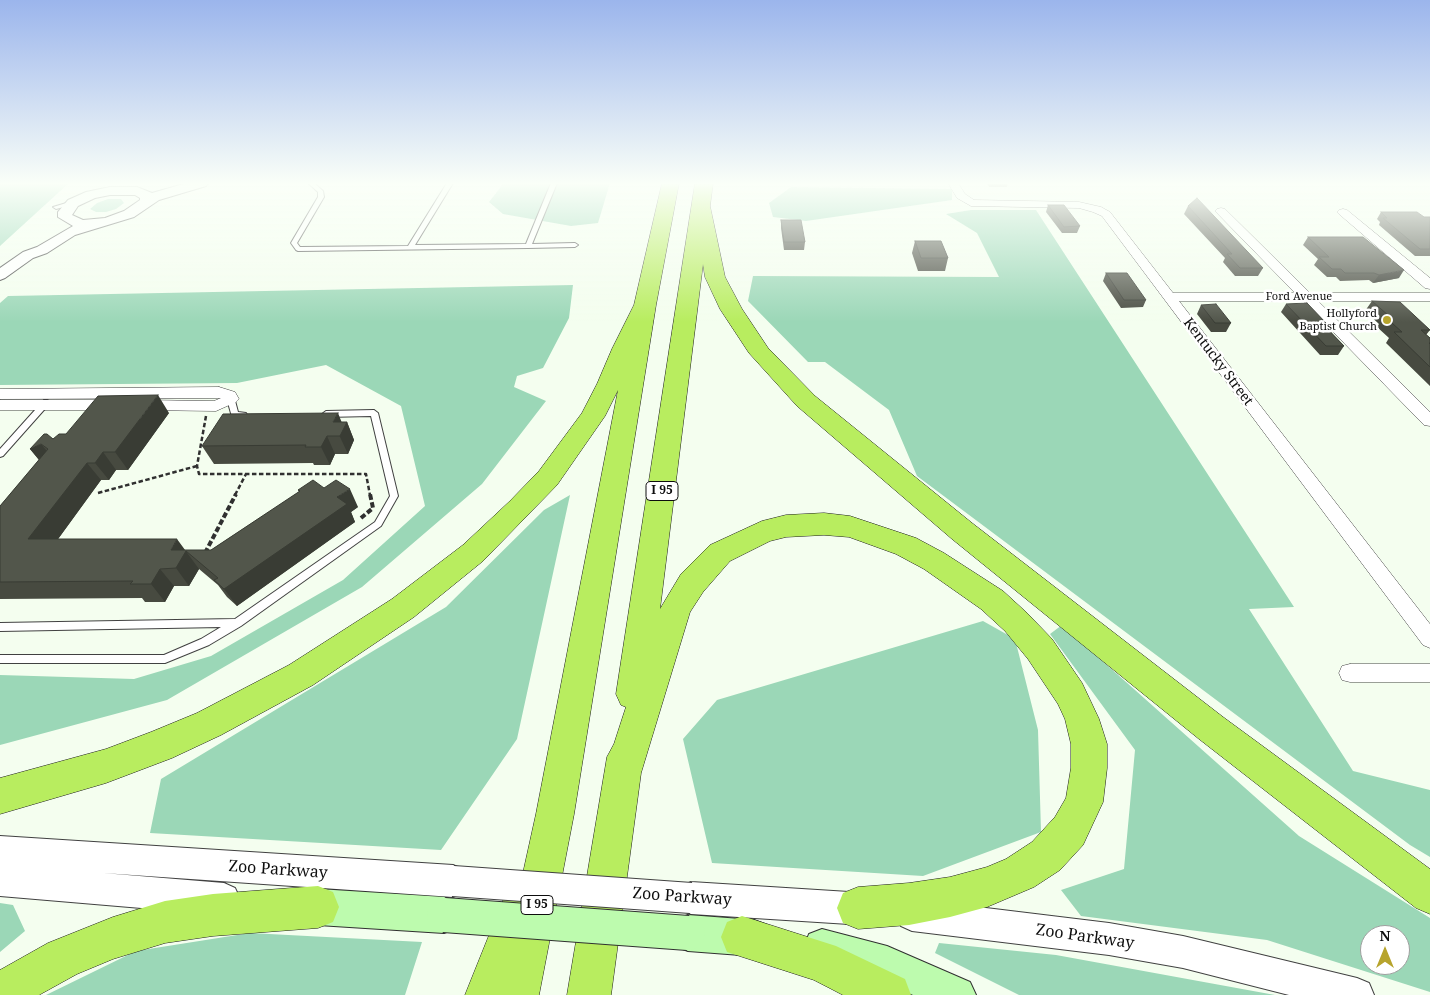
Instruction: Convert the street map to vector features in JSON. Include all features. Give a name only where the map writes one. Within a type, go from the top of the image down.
[{"type":"highway","name":"I 95","points":[[516,995],[555,814],[645,305],[661,229]]},
{"type":"highway","name":"I 95","points":[[589,995],[622,775],[698,229]]},
{"type":"highway","points":[[708,229],[715,277],[731,310],[760,353],[800,395],[962,531],[1211,728],[1430,894]]},
{"type":"highway","points":[[0,796],[106,766],[209,724],[301,675],[403,608],[473,553],[548,478],[593,416],[645,305]]},
{"type":"highway","points":[[622,775],[674,614],[692,583],[720,553],[740,541],[762,532],[786,526],[824,524],[850,527],[878,536],[906,546],[934,561],[992,600],[1016,622],[1040,649],[1070,694],[1082,719],[1089,744],[1089,768],[1084,802],[1069,831],[1052,850],[1020,873],[987,886],[950,897],[909,904],[858,908]]},
{"type":"highway","points":[[487,995],[555,814]]},
{"type":"highway","points":[[604,995],[606,885]]},
{"type":"highway","points":[[1,995],[26,978],[63,958],[113,938],[165,922],[213,915],[318,907]]},
{"type":"highway","points":[[742,937],[821,961],[889,995]]},
{"type":"main road","points":[[318,907],[742,937],[804,944],[855,955],[905,972],[957,995]]},
{"type":"street","points":[[28,255],[32,249],[60,229]]},
{"type":"street","points":[[0,276],[28,255],[42,250],[77,229]]},
{"type":"street","name":"Kentucky Street","points":[[1118,229],[1430,639]]},
{"type":"street","points":[[1239,229],[1430,421]]},
{"type":"street","points":[[1364,229],[1430,285]]},
{"type":"street","name":"Ford Avenue","points":[[1168,297],[1430,297]]},
{"type":"street","points":[[0,394],[50,399],[86,411],[216,406],[231,400],[230,395],[219,392],[102,393],[50,399],[0,405]]},
{"type":"street","points":[[1350,674],[1430,673]]},
{"type":"street","name":"Zoo Parkway","points":[[0,851],[858,908],[1109,939],[1182,952],[1357,995]]},
{"type":"street","points":[[0,880],[318,907]]},
{"type":"lane","points":[[302,229],[294,243],[298,249],[575,245]]},
{"type":"lane","points":[[410,248],[421,229]]},
{"type":"lane","points":[[528,246],[535,229]]},
{"type":"lane","points":[[86,411],[102,393]]},
{"type":"lane","points":[[0,454],[50,399]]},
{"type":"lane","points":[[231,400],[234,416],[254,415]]},
{"type":"lane","points":[[0,659],[165,659],[205,642],[238,623],[378,524],[394,496],[374,413],[314,414]]},
{"type":"lane","points":[[0,627],[238,623]]},
{"type":"path","points":[[207,406],[197,466],[199,474],[366,474],[373,508],[361,518]]},
{"type":"path","points":[[98,493],[197,466]]},
{"type":"path","points":[[211,558],[203,558],[246,474]]},
{"type":"green space","points":[[0,229],[18,229],[0,246]]},
{"type":"green space","points":[[971,229],[1049,229],[1294,607],[1249,609],[1353,771],[1430,790],[1430,857],[1410,845],[917,476],[889,410],[825,362],[808,362],[748,301],[753,276],[999,277],[977,233]]},
{"type":"green space","points":[[573,285],[569,318],[543,368],[517,376],[514,387],[546,401],[482,484],[362,587],[167,700],[0,745],[0,675],[134,679],[211,656],[343,580],[425,506],[401,406],[326,365],[237,383],[0,385],[0,303],[8,296]]},
{"type":"green space","points":[[570,495],[517,739],[441,850],[150,833],[161,779],[446,607],[544,510]]},
{"type":"green space","points":[[983,621],[1015,639],[1038,730],[1041,832],[923,876],[712,863],[683,739],[717,700]]},
{"type":"green space","points":[[1062,625],[1299,836],[1430,918],[1430,992],[1377,975],[1410,975],[1410,925],[1360,925],[1360,970],[1267,940],[1081,916],[1061,890],[1124,869],[1135,750],[1050,634]]},
{"type":"green space","points":[[0,903],[13,905],[25,931],[0,952]]},
{"type":"green space","points":[[250,933],[422,942],[405,995],[46,995],[136,951]]},
{"type":"green space","points":[[939,943],[1056,955],[1275,995],[1019,995],[935,953]]},
{"type":"building","points":[[782,229],[803,229],[805,242],[784,242]]},
{"type":"building","points":[[1209,229],[1227,229],[1263,268],[1240,268],[1227,254],[1232,254]]},
{"type":"building","points":[[1397,229],[1430,229],[1430,249],[1420,249]]},
{"type":"building","points":[[1308,237],[1363,237],[1404,270],[1379,275],[1374,273],[1345,273],[1341,269],[1332,269],[1319,257],[1329,257]]},
{"type":"building","points":[[915,241],[941,241],[948,258],[921,258]]},
{"type":"building","points":[[1106,273],[1127,273],[1146,300],[1124,300]]},
{"type":"building","points":[[1372,301],[1400,302],[1430,330],[1421,330],[1430,338],[1430,367],[1394,332],[1402,332],[1384,316],[1389,316]]},
{"type":"building","points":[[1307,303],[1326,323],[1322,323],[1344,346],[1326,346],[1286,304]]},
{"type":"building","points":[[1216,304],[1231,323],[1215,323],[1201,305]]},
{"type":"building","points":[[158,395],[115,452],[103,452],[95,463],[87,463],[28,539],[177,539],[171,550],[211,550],[300,491],[298,490],[313,480],[324,488],[336,480],[350,489],[337,497],[347,504],[224,589],[214,580],[218,578],[186,551],[176,568],[160,569],[151,584],[130,584],[133,581],[0,582],[0,506],[48,449],[41,444],[30,449],[44,434],[53,439],[59,434],[66,434],[98,396]]},
{"type":"building","points":[[338,413],[333,422],[347,422],[340,436],[327,436],[321,447],[305,447],[306,445],[202,446],[223,414]]},
{"type":"place","name":"Hollyford Baptist Church","points":[[1387,320]]}]
